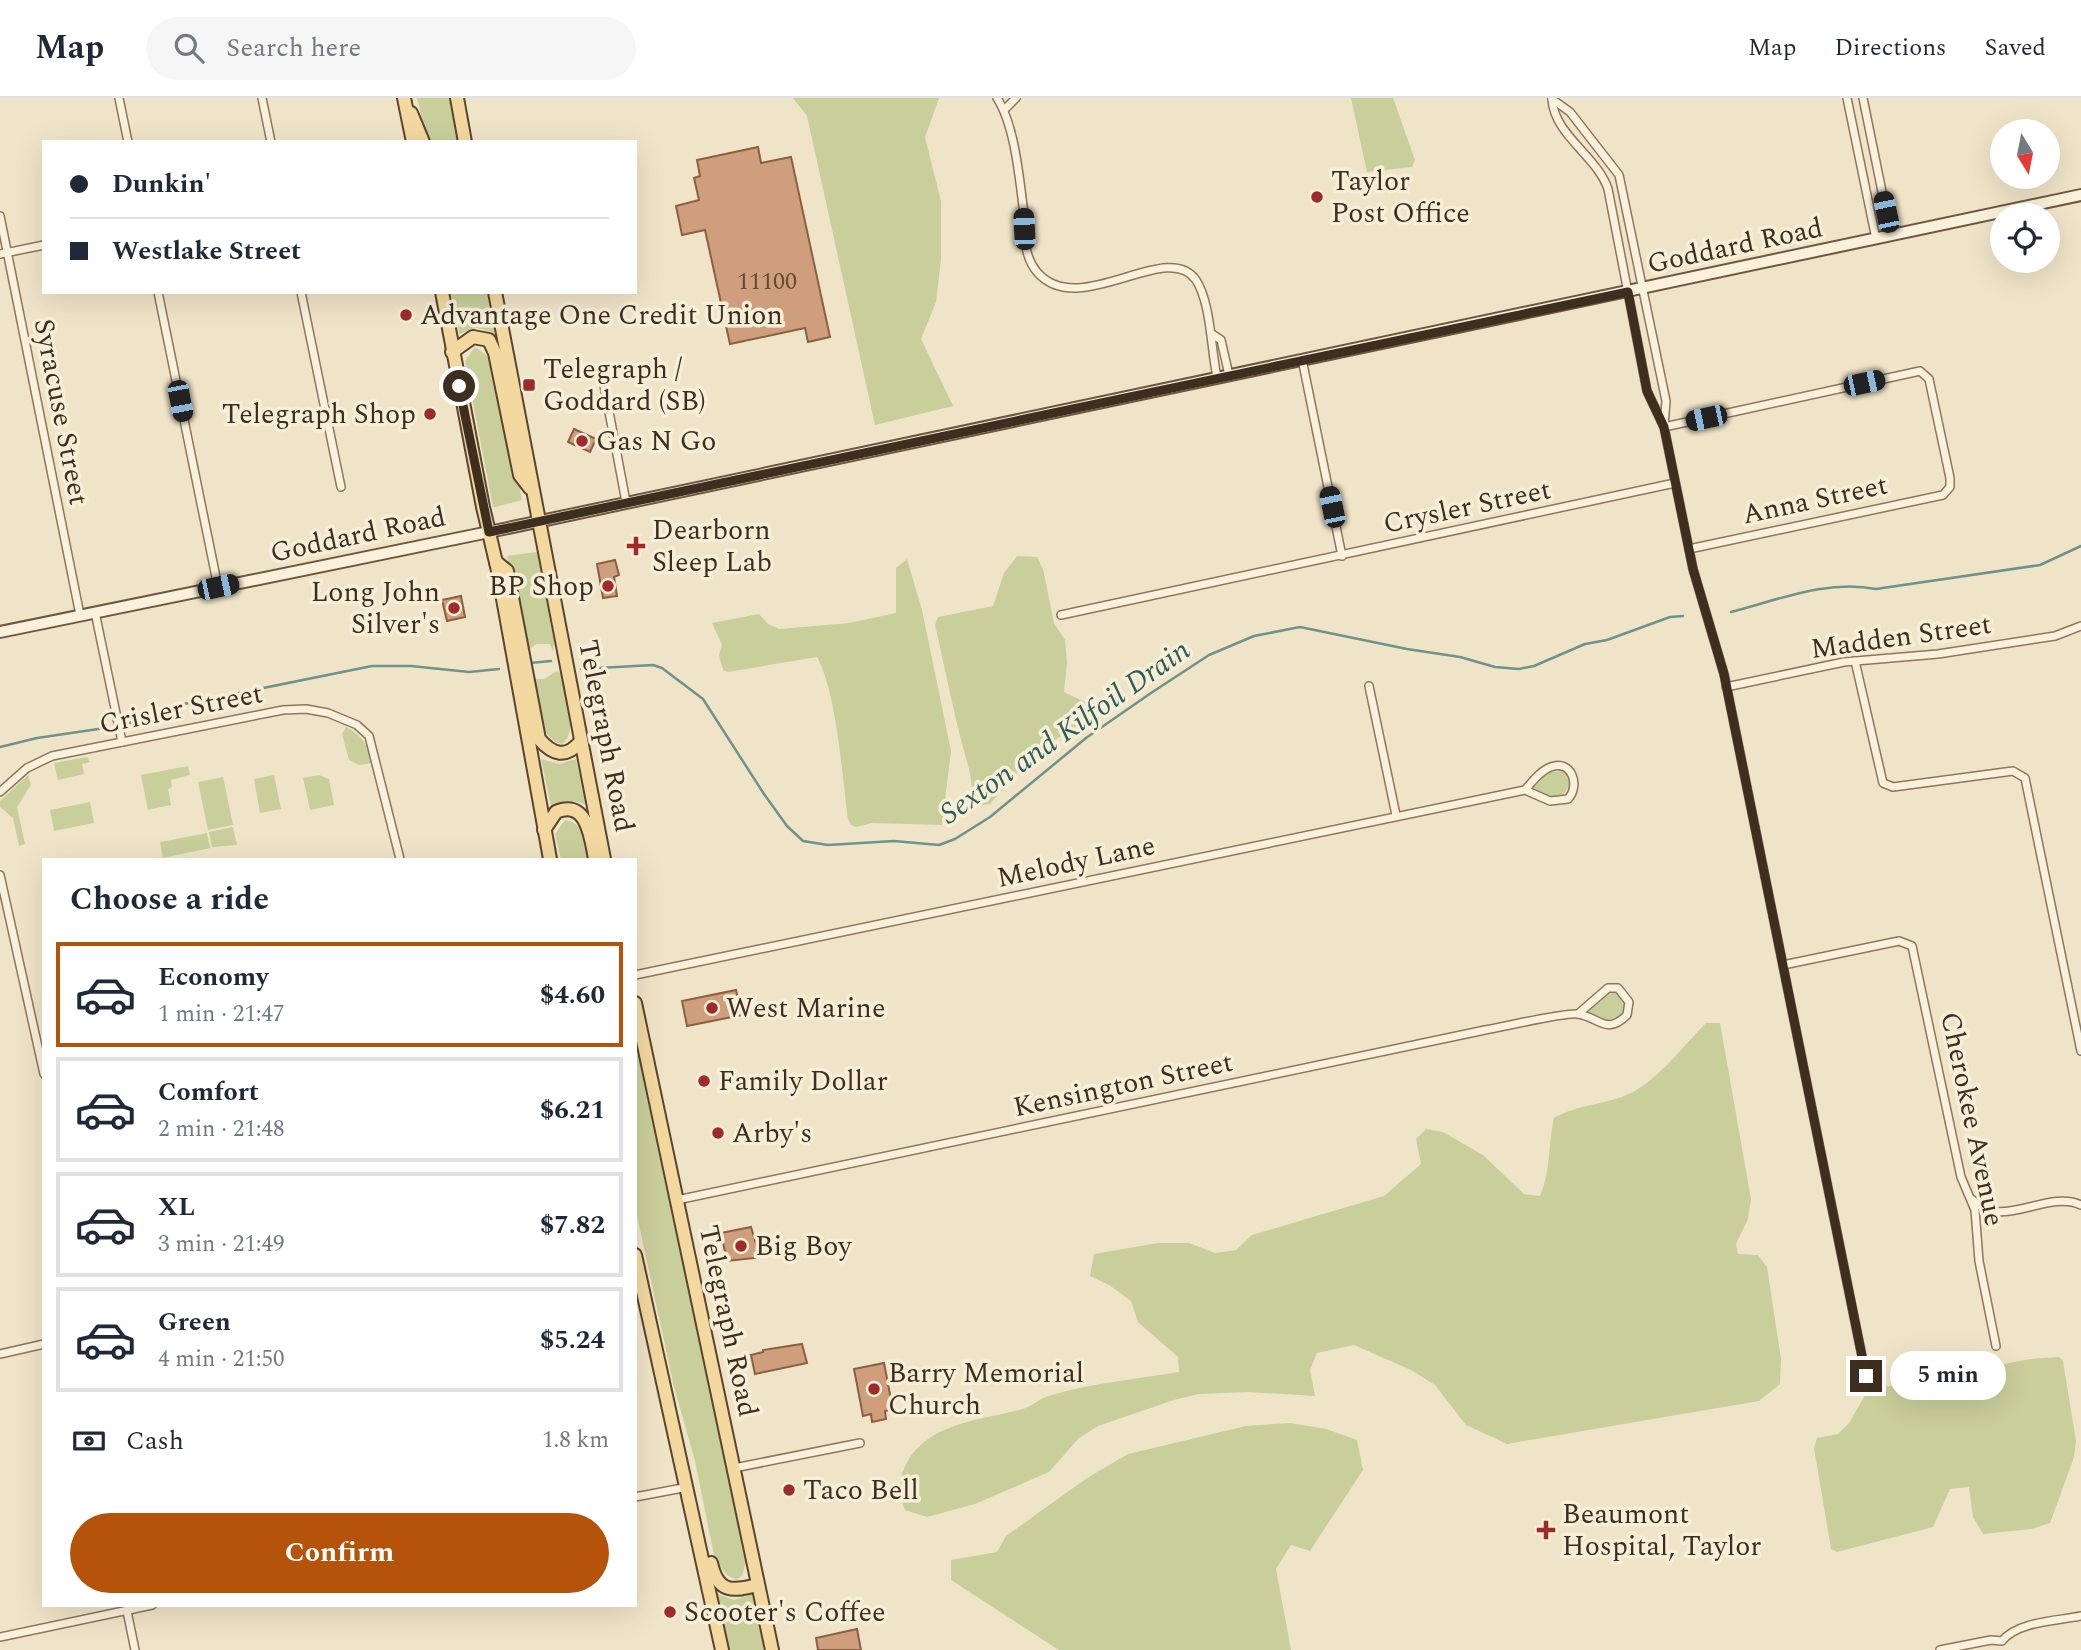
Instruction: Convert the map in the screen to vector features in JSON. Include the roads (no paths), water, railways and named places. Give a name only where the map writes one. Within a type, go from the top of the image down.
[{"type":"main road","points":[[457,98],[466,140]]},
{"type":"main road","points":[[405,101],[413,140]]},
{"type":"main road","points":[[405,101],[419,127],[422,140]]},
{"type":"main road","name":"Goddard Road","points":[[0,632],[489,532],[2081,195]]},
{"type":"main road","points":[[442,294],[496,561],[550,858]]},
{"type":"main road","name":"Telegraph Road","points":[[495,294],[604,858]]},
{"type":"main road","points":[[452,352],[473,337],[489,340],[495,353],[520,475],[533,491]]},
{"type":"main road","points":[[496,561],[506,571],[539,739],[550,751],[557,754],[566,753],[581,741]]},
{"type":"main road","points":[[544,830],[556,812],[569,809],[577,811],[584,817],[596,858]]},
{"type":"main road","name":"Telegraph Road","points":[[637,1012],[772,1650]]},
{"type":"main road","points":[[637,1264],[722,1650]]},
{"type":"main road","points":[[668,1405],[681,1426],[690,1459],[713,1574],[719,1583],[730,1589],[758,1585]]},
{"type":"street","points":[[119,98],[128,140]]},
{"type":"street","points":[[262,98],[271,140]]},
{"type":"street","points":[[997,98],[1004,110],[1023,207],[1025,247],[1038,273],[1051,284],[1068,289],[1090,287],[1158,269],[1184,271],[1193,276],[1199,286],[1212,334],[1210,344],[1217,377]]},
{"type":"street","points":[[1004,110],[1016,98]]},
{"type":"street","points":[[1552,98],[1570,112],[1619,175],[1666,401],[1664,427]]},
{"type":"street","points":[[1552,98],[1553,112],[1605,181],[1647,391],[1664,427],[1689,549],[1726,687],[1866,1376]]},
{"type":"street","points":[[1847,98],[1876,239]]},
{"type":"street","points":[[1863,98],[1891,236]]},
{"type":"street","name":"Syracuse Street","points":[[0,216],[4,253],[80,615]]},
{"type":"street","points":[[4,253],[42,244]]},
{"type":"street","points":[[158,294],[218,587]]},
{"type":"street","points":[[302,294],[341,487]]},
{"type":"street","points":[[1212,334],[1221,340],[1229,375]]},
{"type":"street","points":[[1302,359],[1342,556]]},
{"type":"street","name":"Anna Street","points":[[1664,427],[1916,371],[1924,373],[1929,379],[1951,482],[1949,490],[1943,495],[1689,549]]},
{"type":"street","points":[[604,385],[626,502]]},
{"type":"street","name":"Crysler Street","points":[[1061,615],[1675,483]]},
{"type":"street","points":[[95,612],[122,743]]},
{"type":"street","name":"Madden Street","points":[[1726,687],[1855,661],[1938,654],[2055,636],[2081,626]]},
{"type":"street","points":[[1855,661],[1880,779],[1887,786],[2014,771],[2025,778],[2081,1051]]},
{"type":"street","points":[[1369,686],[1396,815]]},
{"type":"street","name":"Crisler Street","points":[[0,792],[27,768],[44,759],[297,708],[317,710],[349,720],[364,730],[372,741],[400,858]]},
{"type":"street","name":"Melody Lane","points":[[637,975],[1525,790],[1549,767],[1567,767],[1573,775],[1575,788],[1568,799],[1550,801],[1525,790]]},
{"type":"street","points":[[0,875],[42,1065]]},
{"type":"street","name":"Cherokee Avenue","points":[[1783,965],[1899,941],[1909,943],[1914,951],[1961,1177],[1975,1210],[1979,1261],[1996,1346]]},
{"type":"street","name":"Kensington Street","points":[[677,1200],[1460,1035],[1577,1014],[1608,988],[1618,988],[1629,1002],[1627,1015],[1617,1024],[1601,1024],[1577,1014]]},
{"type":"street","points":[[1970,1197],[1983,1209],[1999,1211],[2057,1200],[2068,1200],[2081,1205]]},
{"type":"street","points":[[0,1354],[42,1344]]},
{"type":"street","points":[[734,1468],[860,1443]]},
{"type":"street","points":[[637,1497],[688,1487]]},
{"type":"street","points":[[0,1637],[144,1607]]},
{"type":"street","points":[[127,1611],[135,1650]]},
{"type":"street","points":[[2001,1650],[2002,1641],[2008,1635],[2026,1626],[2081,1616]]},
{"type":"street","points":[[1940,1650],[1991,1640],[2002,1641]]},
{"type":"waterway","name":"Sexton and Kilfoil Drain","points":[[1731,612],[1821,589],[1876,589],[2040,565],[2081,546]]},
{"type":"waterway","name":"Sexton and Kilfoil Drain","points":[[581,669],[653,665],[662,668],[703,699],[764,794],[787,826],[803,841],[828,845],[894,841],[939,845],[955,839],[990,817],[1086,738],[1151,693],[1209,655],[1254,636],[1300,627],[1460,657],[1495,667],[1519,669],[1534,666],[1585,644],[1607,640],[1670,617],[1683,616]]},
{"type":"waterway","name":"Sexton and Kilfoil Drain","points":[[530,663],[551,661]]},
{"type":"waterway","name":"Sexton and Kilfoil Drain","points":[[130,723],[157,711],[184,704],[372,666],[411,666],[469,672],[499,669]]},
{"type":"waterway","name":"Sexton and Kilfoil Drain","points":[[0,747],[37,738],[105,728]]},
{"type":"place","name":"Taylor Post Office","points":[[1317,197]]},
{"type":"place","name":"Advantage One Credit Union","points":[[406,315]]},
{"type":"place","name":"Telegraph / Goddard (SB)","points":[[529,385]]},
{"type":"place","name":"Telegraph Shop","points":[[430,414]]},
{"type":"place","name":"Gas N Go","points":[[582,441]]},
{"type":"place","name":"Dearborn Sleep Lab","points":[[636,546]]},
{"type":"place","name":"BP Shop","points":[[608,586]]},
{"type":"place","name":"Long John Silver's","points":[[454,608]]},
{"type":"place","name":"West Marine","points":[[712,1008]]},
{"type":"place","name":"Family Dollar","points":[[704,1081]]},
{"type":"place","name":"Arby's","points":[[718,1133]]},
{"type":"place","name":"Big Boy","points":[[741,1246]]},
{"type":"place","name":"Barry Memorial Church","points":[[874,1389]]},
{"type":"place","name":"Taco Bell","points":[[789,1490]]},
{"type":"place","name":"Beaumont Hospital, Taylor","points":[[1546,1530]]},
{"type":"place","name":"Scooter's Coffee","points":[[670,1612]]}]
